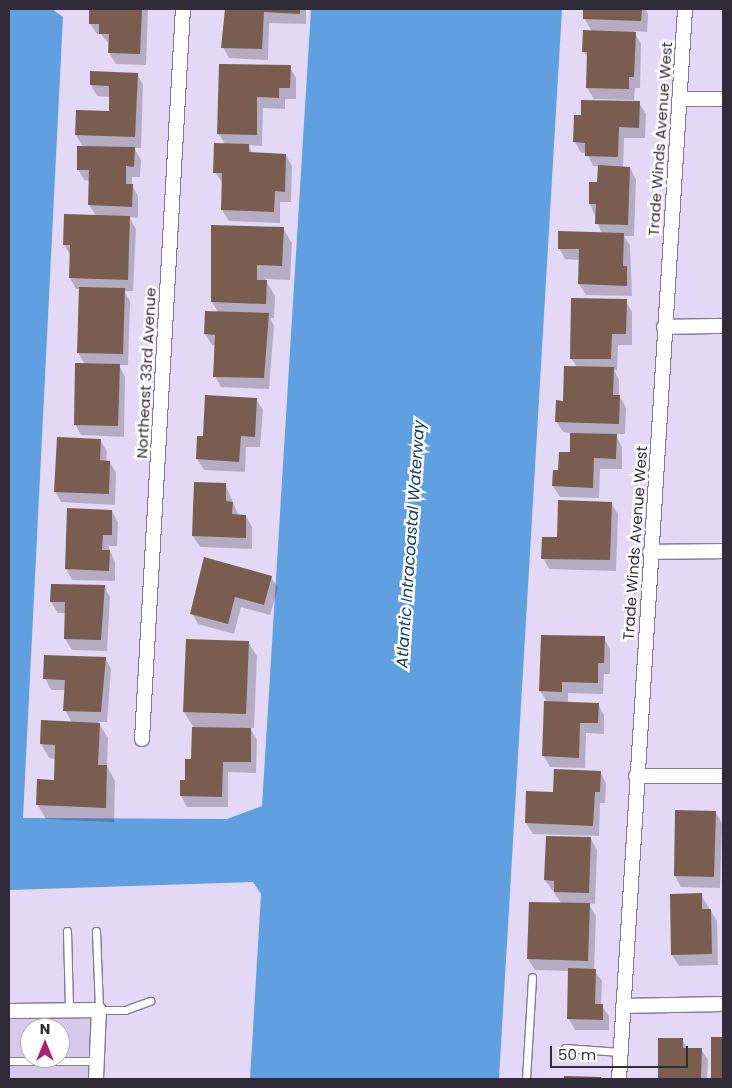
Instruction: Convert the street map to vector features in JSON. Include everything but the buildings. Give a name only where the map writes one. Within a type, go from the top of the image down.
[{"type":"street","name":"Northeast 33rd Avenue","points":[[142,739],[184,9]]},
{"type":"street","name":"Trade Winds Avenue West","points":[[619,1079],[636,776],[685,9]]},
{"type":"street","points":[[679,99],[723,99]]},
{"type":"street","points":[[664,327],[723,326]]},
{"type":"street","points":[[650,552],[723,551]]},
{"type":"street","points":[[636,776],[723,776]]},
{"type":"street","points":[[623,1006],[723,1004]]},
{"type":"street","points":[[9,1011],[99,1010],[96,1079]]},
{"type":"lane","points":[[67,931],[69,1010]]},
{"type":"lane","points":[[96,931],[99,1010],[125,1010],[150,1001]]},
{"type":"lane","points":[[526,1079],[532,976]]},
{"type":"lane","points":[[565,1048],[620,1052]]},
{"type":"lane","points":[[9,1061],[97,1061]]},
{"type":"shaded area","points":[[9,1015],[99,1018],[96,1079],[9,1079]]},
{"type":"water","name":"Atlantic Intracoastal Waterway","points":[[9,9],[52,9],[63,17],[23,818],[227,819],[262,806],[311,9],[562,9],[499,1079],[250,1079],[261,894],[253,882],[9,890]]}]
